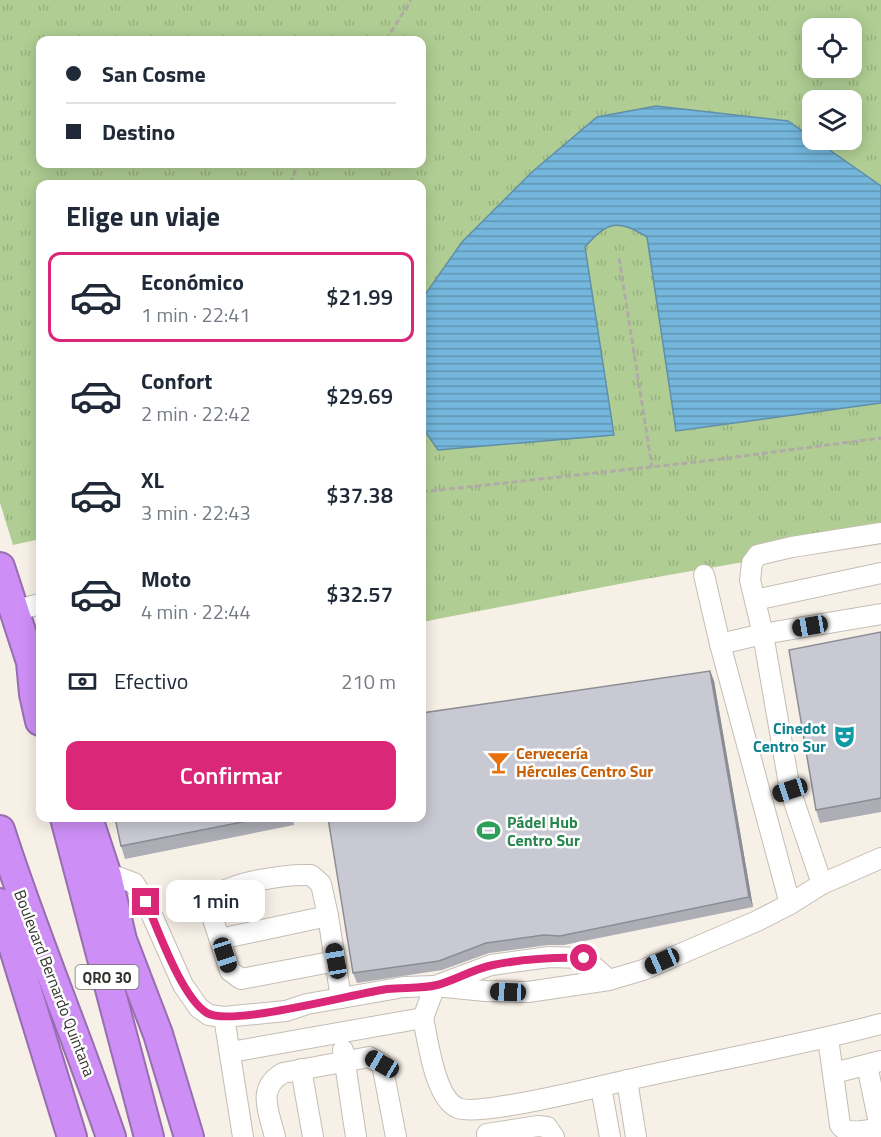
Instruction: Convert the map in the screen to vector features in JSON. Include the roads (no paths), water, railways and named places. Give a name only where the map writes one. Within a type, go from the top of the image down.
[{"type":"highway","points":[[0,567],[13,611],[36,668],[34,694],[36,703]]},
{"type":"highway","name":"QRO 30","points":[[66,822],[149,1137]]},
{"type":"highway","name":"QRO 30","points":[[88,822],[107,876],[122,940],[158,1034],[189,1137]]},
{"type":"highway","name":"Boulevard Bernardo Quintana","points":[[0,830],[30,917],[86,1062],[111,1137]]},
{"type":"highway","name":"Boulevard Bernardo Quintana","points":[[0,903],[72,1137]]},
{"type":"highway","points":[[171,1077],[191,1103],[208,1137]]},
{"type":"lane","points":[[822,884],[790,790],[763,634],[750,580],[752,563],[758,555],[881,532]]},
{"type":"lane","points":[[755,600],[881,573]]},
{"type":"lane","points":[[705,575],[720,644],[790,904]]},
{"type":"lane","points":[[13,611],[36,605]]},
{"type":"lane","points":[[720,644],[763,634],[881,614]]},
{"type":"lane","points":[[763,799],[790,790]]},
{"type":"lane","points":[[107,876],[134,883],[146,902],[183,985],[199,1008],[209,1015],[224,1017],[286,1011],[404,987],[435,986],[528,992],[609,980],[643,970],[757,921],[822,884],[881,858]]},
{"type":"lane","points":[[336,961],[241,979],[230,971],[210,910],[210,900],[217,893],[262,879],[295,874],[311,875],[321,884],[336,961],[341,998]]},
{"type":"lane","points":[[220,939],[328,916]]},
{"type":"lane","points":[[609,980],[584,958],[549,957],[491,965],[435,986],[423,1018],[443,1095],[458,1108],[483,1109],[601,1087],[828,1038],[881,1024]]},
{"type":"lane","points":[[224,1017],[243,1137]]},
{"type":"lane","points":[[231,1052],[423,1018]]},
{"type":"lane","points":[[341,1032],[356,1137]]},
{"type":"lane","points":[[828,1038],[840,1125],[848,1132],[880,1128],[874,1063],[834,1073]]},
{"type":"lane","points":[[274,1137],[265,1096],[272,1079],[282,1073],[369,1057],[382,1064],[396,1137]]},
{"type":"lane","points":[[301,1069],[313,1137]]},
{"type":"lane","points":[[627,1080],[636,1137]]},
{"type":"lane","points":[[601,1087],[610,1137]]},
{"type":"lane","points":[[483,1109],[487,1136],[513,1133],[538,1126],[547,1127],[554,1137]]},
{"type":"water","points":[[656,106],[788,121],[802,131],[802,150],[829,150],[881,186],[881,403],[676,431],[647,237],[620,225],[600,232],[585,247],[614,435],[438,450],[426,433],[426,293],[462,242],[532,172],[597,117]]},
{"type":"place","name":"Cinedot Centro Sur","points":[[844,737]]},
{"type":"place","name":"Cervecería Hércules Centro Sur","points":[[498,762]]},
{"type":"place","name":"Pádel Hub Centro Sur","points":[[489,831]]}]
